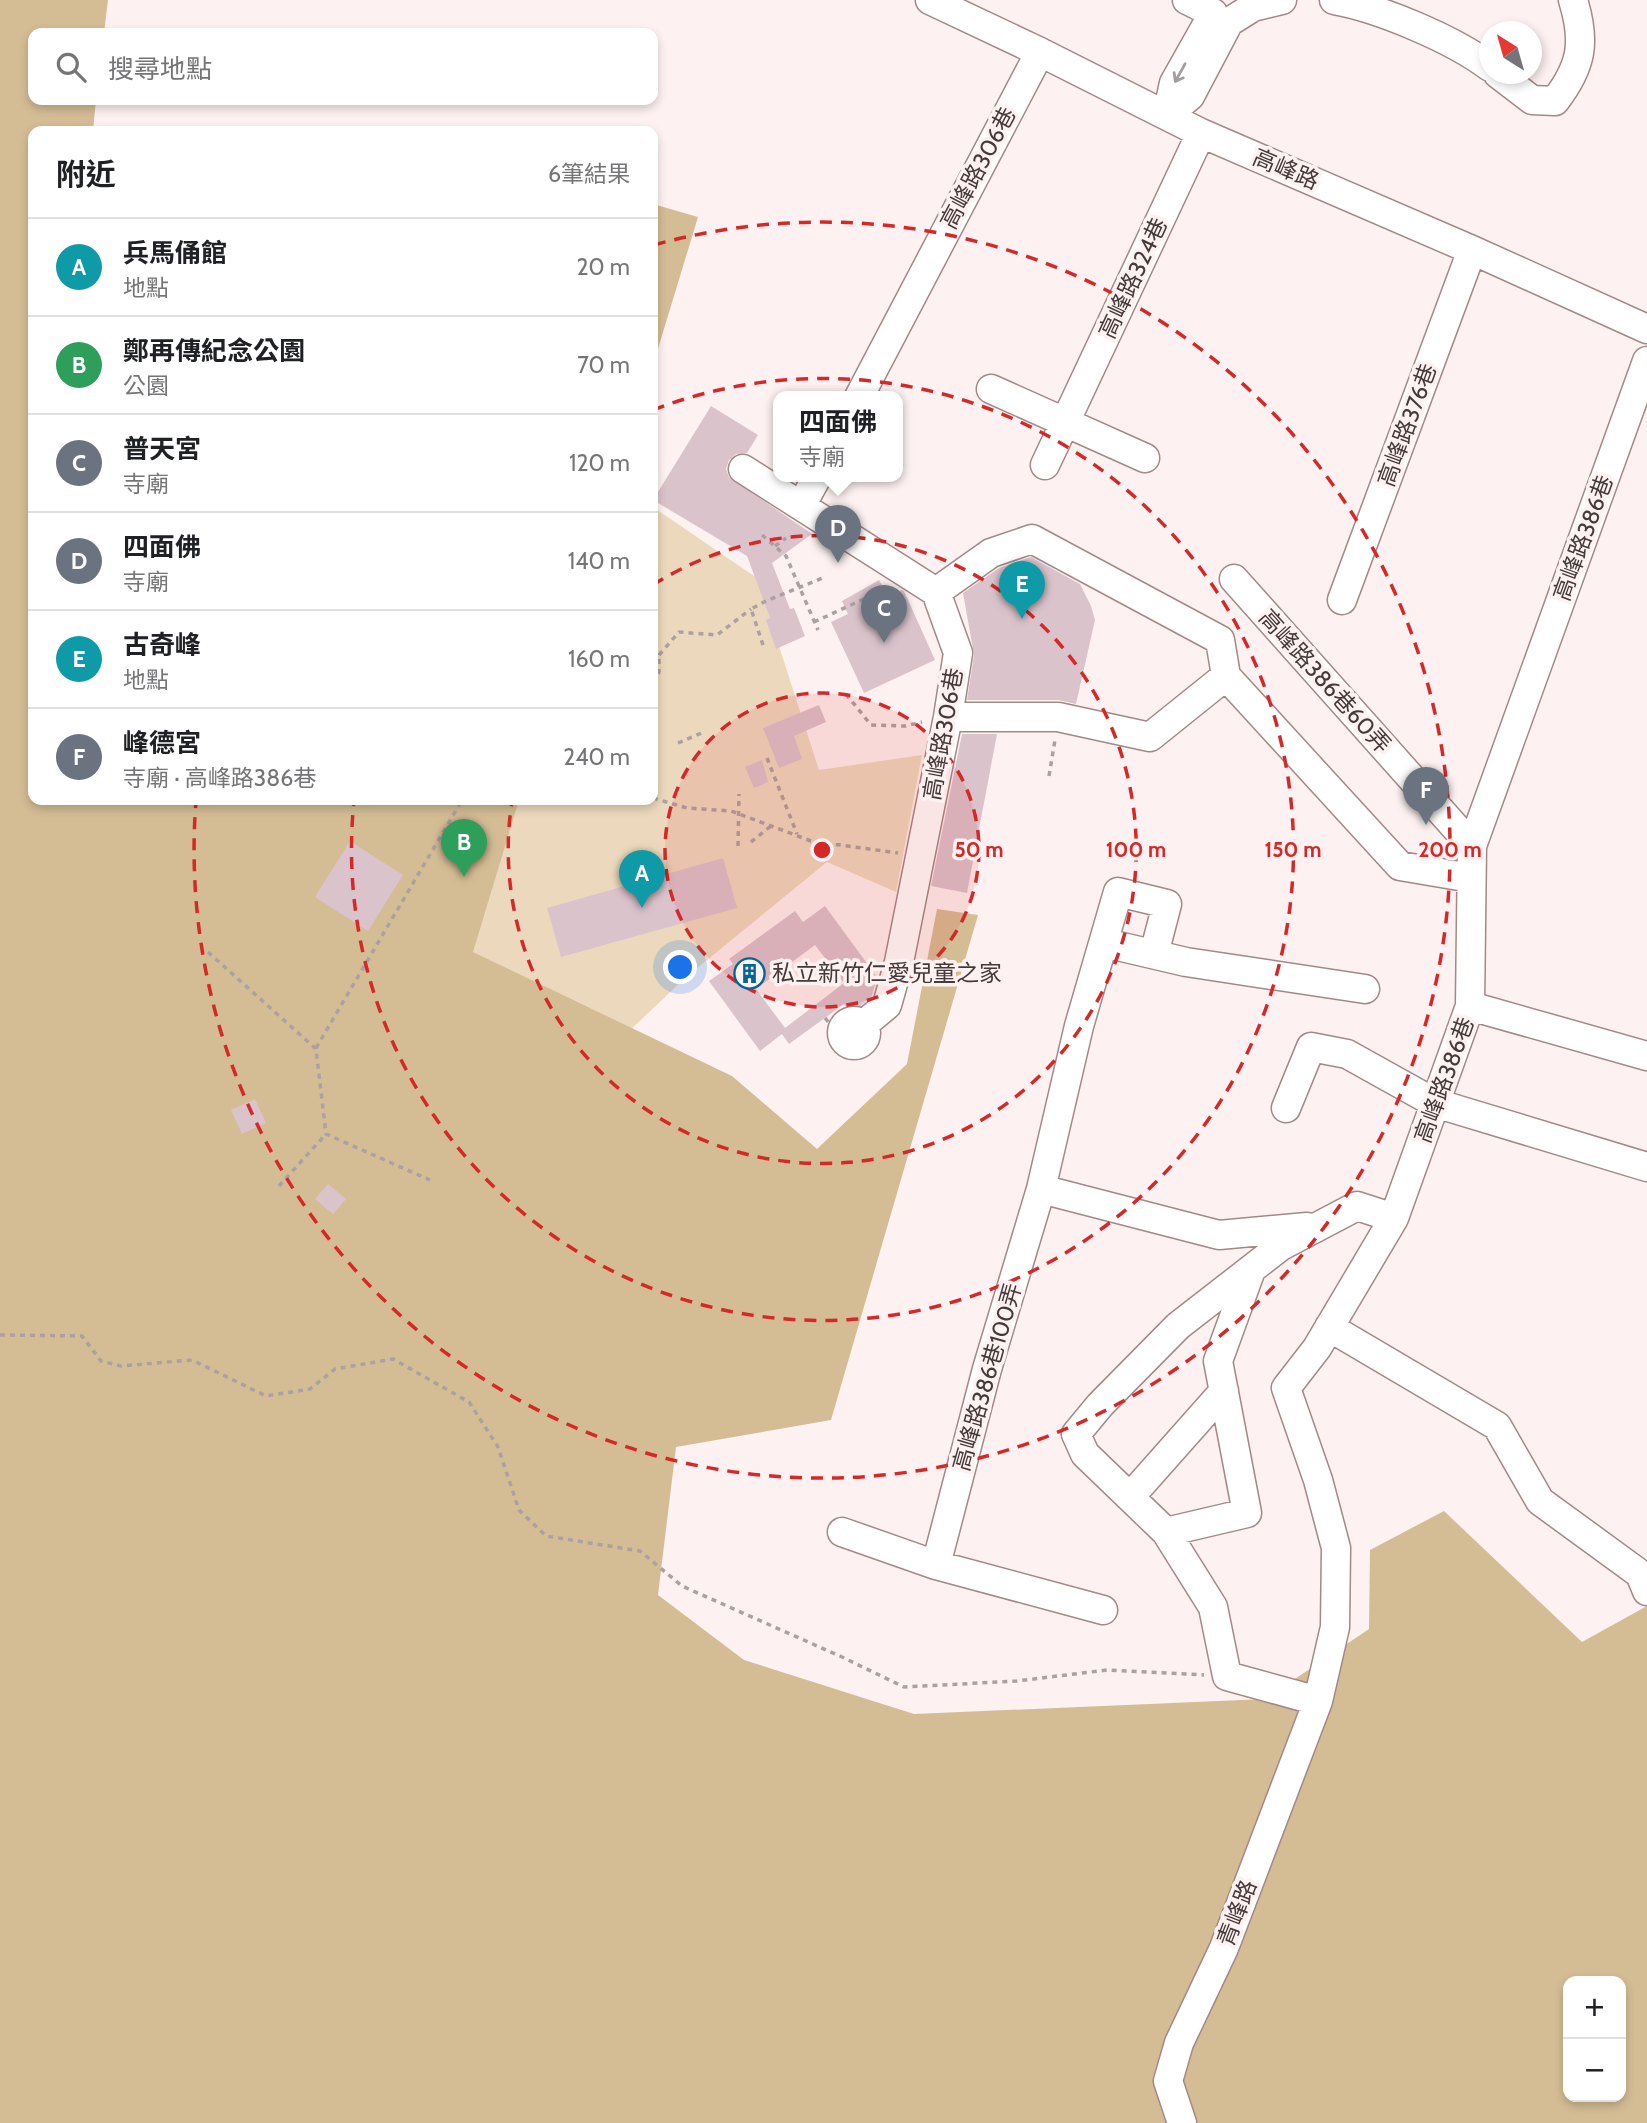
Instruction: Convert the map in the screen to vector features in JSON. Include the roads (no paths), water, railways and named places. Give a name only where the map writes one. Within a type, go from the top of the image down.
[{"type":"street","name":"高峰路","points":[[930,0],[1201,133],[1647,329]]},
{"type":"street","points":[[1167,115],[1174,83],[1223,6],[1187,0]]},
{"type":"street","points":[[1167,115],[1190,96],[1229,22],[1253,7],[1282,0]]},
{"type":"street","points":[[1334,0],[1361,5],[1469,51],[1479,59]]},
{"type":"street","points":[[1511,84],[1531,100],[1555,101],[1569,83],[1579,58],[1577,13]]},
{"type":"street","name":"高峰路306巷","points":[[862,391],[1040,52]]},
{"type":"street","name":"高峰路324巷","points":[[1045,466],[1201,133]]},
{"type":"street","name":"高峰路376巷","points":[[1342,600],[1472,250]]},
{"type":"street","name":"高峰路386巷","points":[[1318,1701],[1335,1628],[1336,1548],[1318,1480],[1286,1388],[1317,1348],[1394,1218],[1470,1006],[1472,846],[1647,361]]},
{"type":"street","points":[[990,389],[1145,458]]},
{"type":"street","points":[[743,469],[936,592],[991,553],[1032,539],[1220,640],[1226,676],[1399,866],[1471,878]]},
{"type":"street","points":[[801,506],[814,482]]},
{"type":"street","name":"高峰路386巷60弄","points":[[1234,579],[1472,846]]},
{"type":"street","name":"高峰路306巷","points":[[854,1033],[887,1005],[948,717],[958,653],[936,592]]},
{"type":"street","points":[[948,717],[1058,717],[1150,737],[1226,676]]},
{"type":"street","name":"高峰路386巷100弄","points":[[936,1565],[987,1369],[1041,1189],[1079,1026],[1118,892],[1167,904],[1154,954]]},
{"type":"street","points":[[1105,943],[1186,962],[1365,989]]},
{"type":"street","points":[[1470,1006],[1647,1056]]},
{"type":"street","points":[[1286,1108],[1311,1046],[1347,1054],[1435,1103],[1647,1167]]},
{"type":"street","points":[[1041,1189],[1219,1235],[1320,1226]]},
{"type":"street","points":[[1318,1701],[1227,1676],[1213,1607],[1166,1532],[1085,1454],[1076,1434],[1100,1405],[1178,1326],[1281,1246],[1357,1206],[1394,1218]]},
{"type":"street","points":[[1166,1532],[1247,1513],[1219,1361],[1251,1270]]},
{"type":"street","points":[[1329,1327],[1497,1426],[1540,1500],[1640,1574],[1647,1591]]},
{"type":"street","points":[[1130,1497],[1224,1391]]},
{"type":"street","points":[[842,1532],[936,1565],[1103,1610]]},
{"type":"street","name":"青峰路","points":[[1182,2123],[1168,2081],[1178,2043],[1224,1948],[1318,1701]]},
{"type":"place","name":"四面佛","points":[[838,563]]},
{"type":"place","name":"古奇峰","points":[[1022,619]]},
{"type":"place","name":"普天宮","points":[[884,643]]},
{"type":"place","name":"峰德宮","points":[[1426,825]]},
{"type":"place","name":"鄭再傳紀念公園","points":[[464,877]]},
{"type":"place","name":"兵馬俑館","points":[[642,908]]},
{"type":"place","name":"私立新竹仁愛兒童之家","points":[[749,973]]}]
